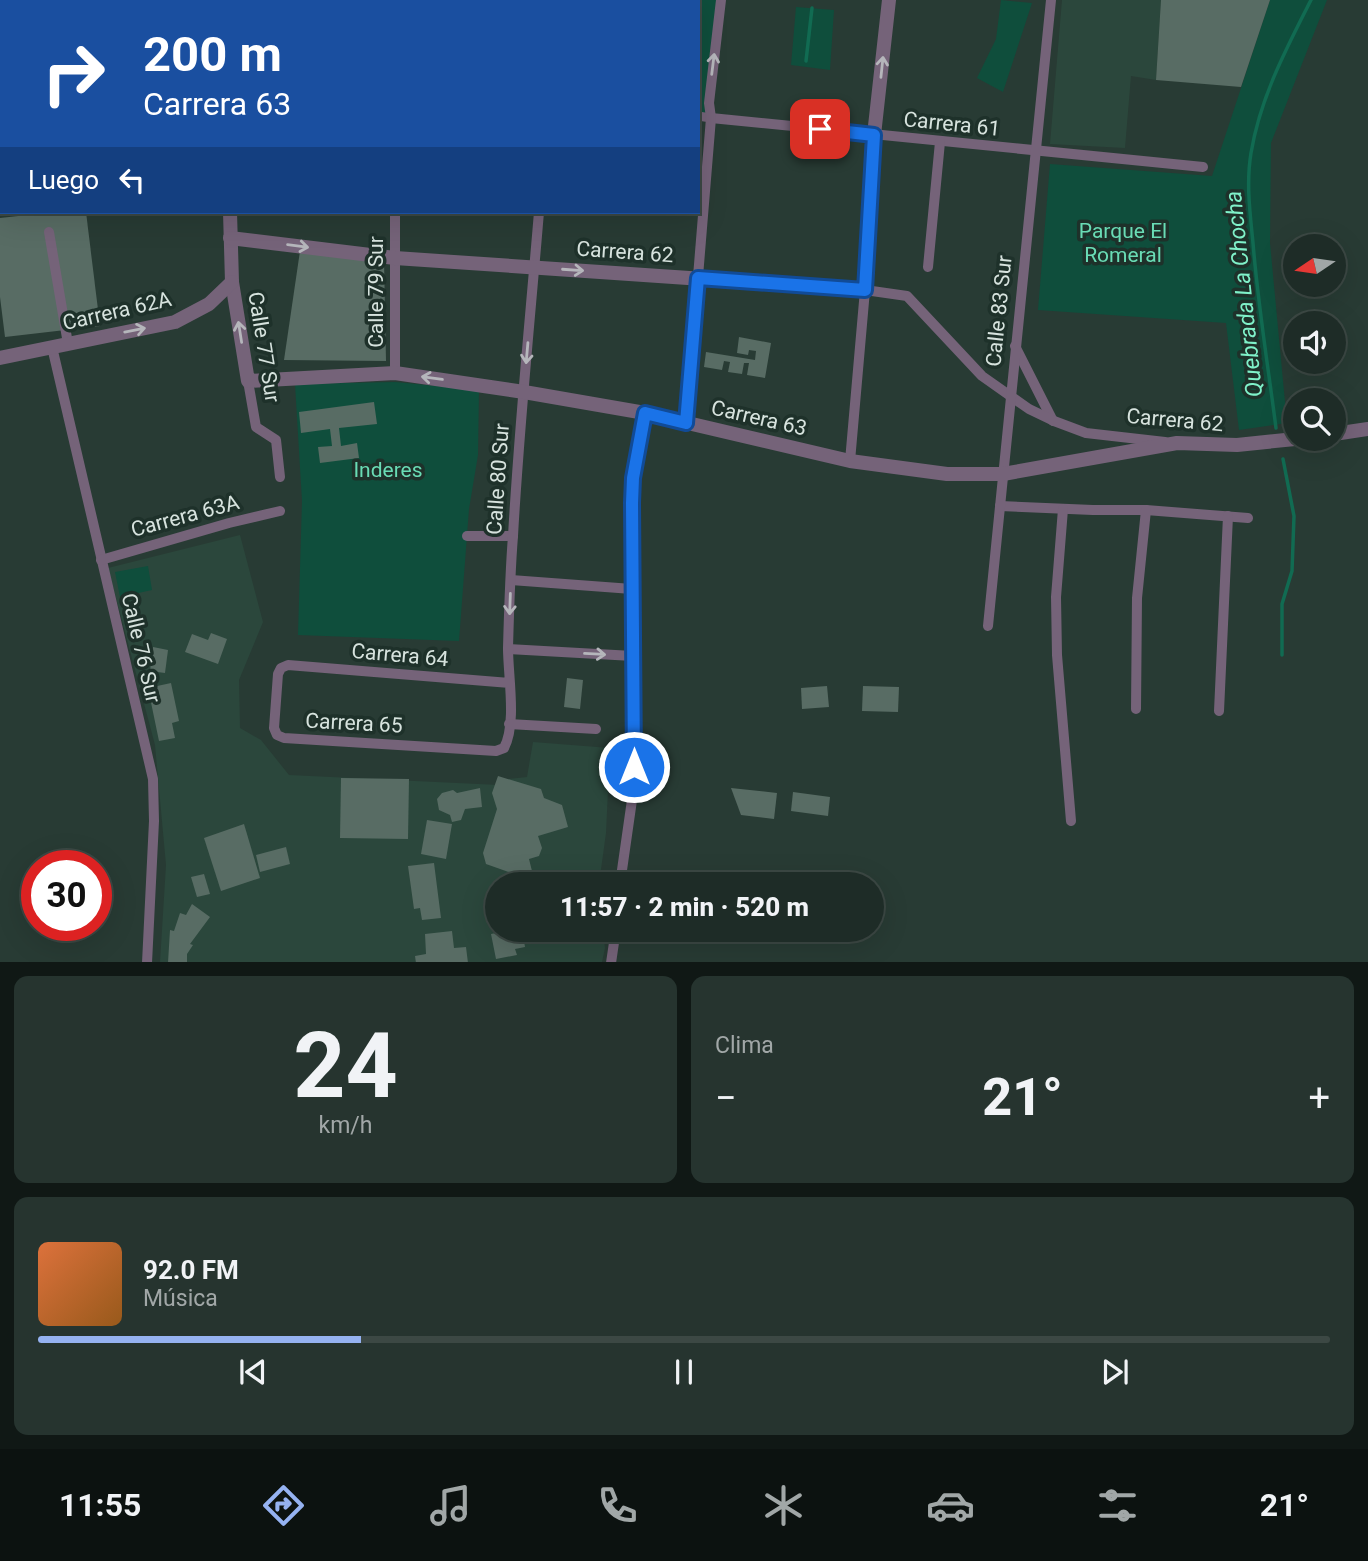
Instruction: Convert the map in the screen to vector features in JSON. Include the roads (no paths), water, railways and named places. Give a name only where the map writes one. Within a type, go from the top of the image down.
[{"type":"street","points":[[686,423],[711,118],[709,103],[721,0]]},
{"type":"street","points":[[850,461],[865,290],[874,135],[889,0]]},
{"type":"street","name":"Calle 83 Sur","points":[[988,626],[1051,0]]},
{"type":"street","name":"Carrera 61","points":[[700,116],[1203,167]]},
{"type":"street","points":[[928,267],[940,142]]},
{"type":"street","name":"Calle 77 Sur","points":[[230,214],[232,282],[256,427],[276,440],[280,477]]},
{"type":"street","name":"Calle 79 Sur","points":[[395,214],[395,373]]},
{"type":"street","name":"Calle 80 Sur","points":[[504,748],[508,741],[509,723],[508,649],[513,536],[539,214]]},
{"type":"street","points":[[49,232],[68,344]]},
{"type":"street","name":"Carrera 62","points":[[230,238],[395,258],[865,290],[907,296],[982,376],[1010,397],[1054,421],[1086,433],[1177,443],[1237,445],[1283,440]]},
{"type":"street","name":"Carrera 62A","points":[[0,358],[175,322],[209,304],[232,282]]},
{"type":"street","points":[[1015,346],[1054,421]]},
{"type":"street","name":"Calle 76 Sur","points":[[52,347],[153,779],[154,821],[147,962]]},
{"type":"street","name":"Carrera 63","points":[[248,382],[395,373],[645,413],[850,461],[947,474],[1003,474],[1177,443]]},
{"type":"street","points":[[622,872],[633,793],[633,478],[645,413]]},
{"type":"street","points":[[1346,432],[1368,429]]},
{"type":"street","points":[[1000,506],[1146,510],[1248,518]]},
{"type":"street","points":[[1063,509],[1056,597],[1056,655],[1071,821]]},
{"type":"street","points":[[1136,709],[1137,598],[1146,510]]},
{"type":"street","name":"Carrera 63A","points":[[101,560],[280,511]]},
{"type":"street","points":[[1219,711],[1228,516]]},
{"type":"street","points":[[467,536],[513,536]]},
{"type":"street","points":[[511,580],[632,589]]},
{"type":"street","points":[[508,649],[633,656]]},
{"type":"street","name":"Carrera 64","points":[[288,665],[510,683]]},
{"type":"street","name":"Carrera 65","points":[[288,665],[281,668],[278,674],[274,728],[277,734],[284,738],[496,751],[504,748]]},
{"type":"street","points":[[509,723],[596,729]]},
{"type":"street","points":[[611,962],[614,942]]},
{"type":"waterway","name":"Quebrada La Chocha","points":[[1276,428],[1255,266],[1249,176],[1255,133],[1267,93],[1311,0]]},
{"type":"waterway","points":[[806,61],[812,8]]},
{"type":"waterway","name":"Quebrada La Chocha","points":[[1282,655],[1282,604],[1292,571],[1294,516],[1283,459]]},
{"type":"park label","name":"Parque El Romeral","points":[[1123,243]]},
{"type":"park label","name":"Inderes","points":[[388,470]]}]
